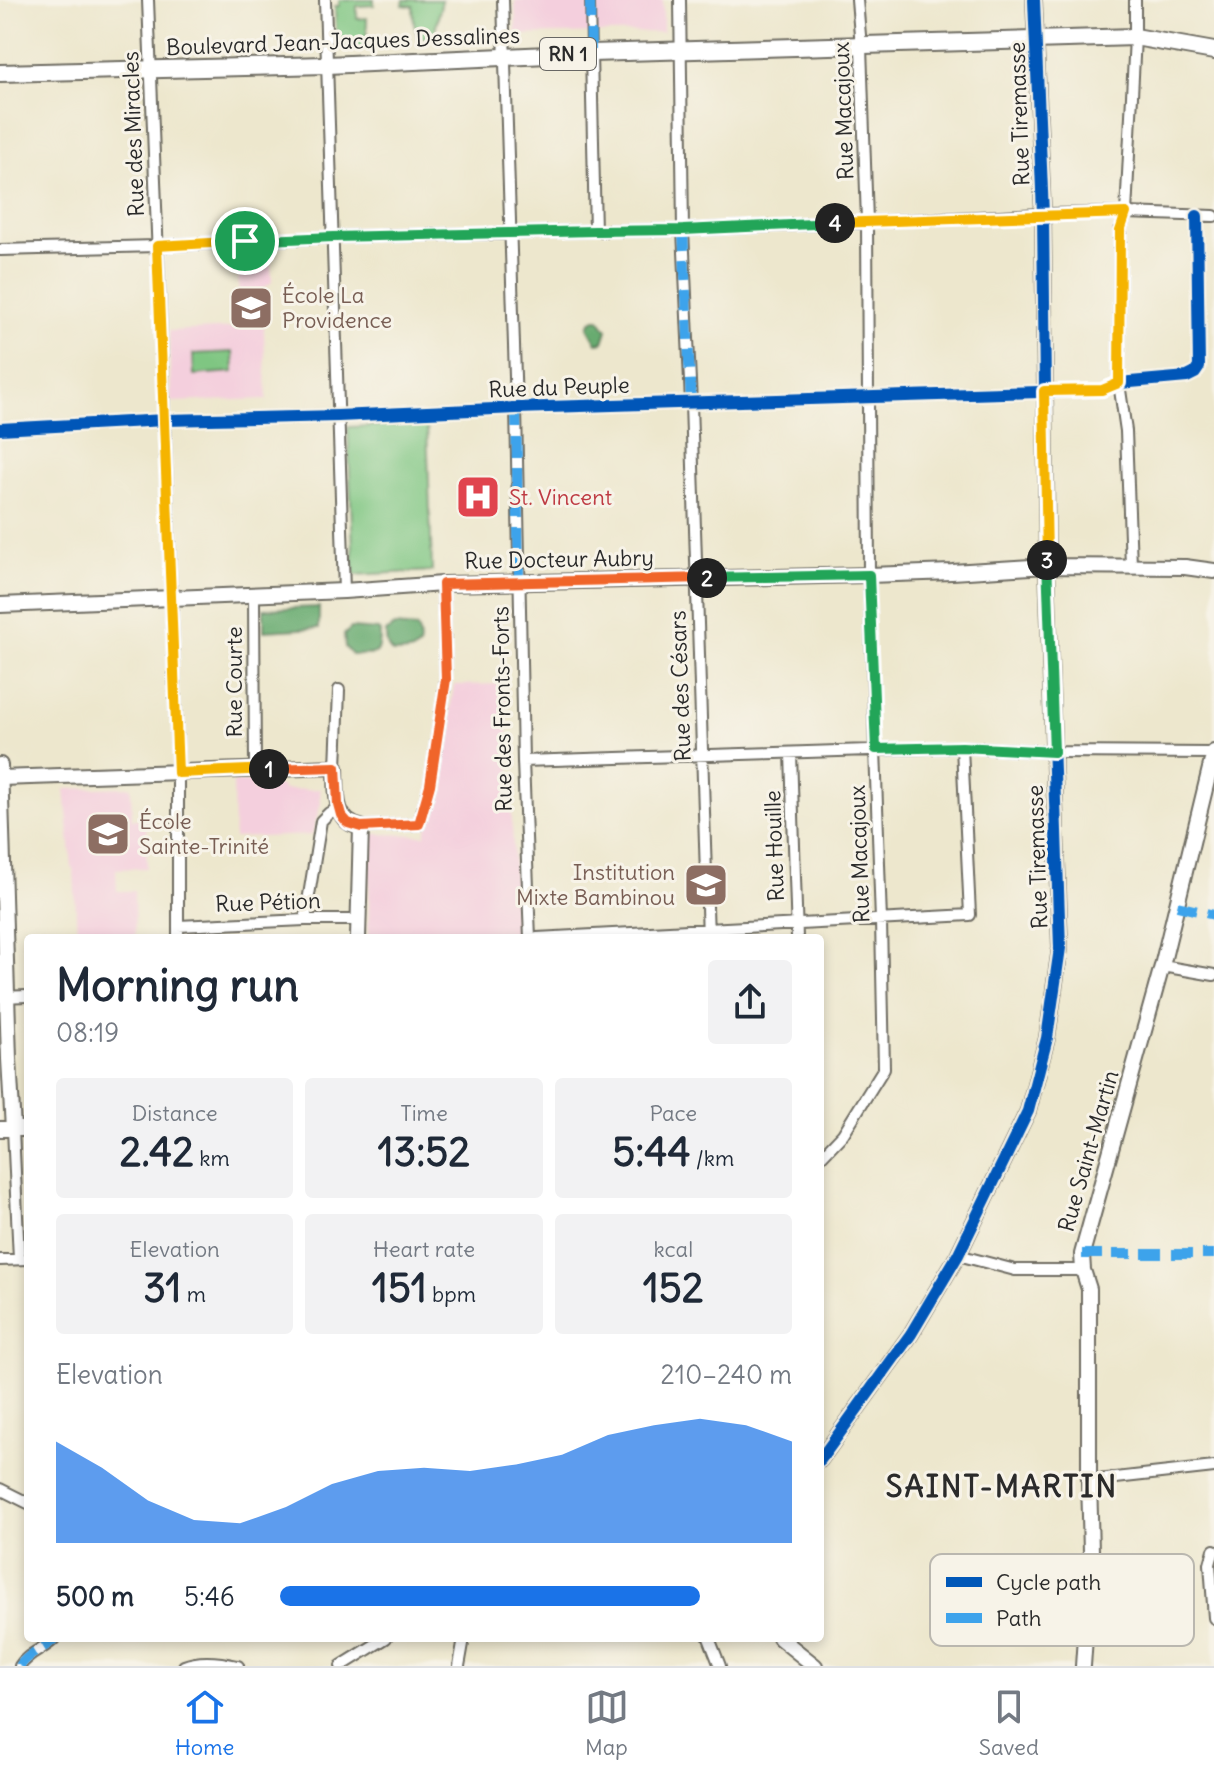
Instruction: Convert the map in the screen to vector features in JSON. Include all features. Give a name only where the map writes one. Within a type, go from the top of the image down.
[{"type":"main road","name":"Boulevard Jean-Jacques Dessalines","points":[[0,73],[1135,37],[1214,51]]},
{"type":"street","name":"Rue des Miracles","points":[[148,0],[178,773],[178,932]]},
{"type":"street","points":[[325,0],[344,591]]},
{"type":"street","name":"Rue des Fronts-Forts","points":[[503,0],[530,934]]},
{"type":"street","points":[[590,0],[595,231]]},
{"type":"street","name":"Rue des Césars","points":[[680,0],[683,230],[708,934]]},
{"type":"street","name":"Rue Macajoux","points":[[824,1154],[843,1134],[884,1068],[869,575],[867,221],[857,0]]},
{"type":"street","name":"Rue Tiremasse","points":[[824,1454],[911,1334],[958,1255],[1028,1111],[1047,1038],[1060,948],[1047,566],[1043,214],[1034,0]]},
{"type":"street","points":[[1131,566],[1126,431],[1119,383],[1120,231],[1126,213],[1135,0]]},
{"type":"street","points":[[0,250],[333,237],[683,230],[1043,214],[1214,216]]},
{"type":"street","name":"Rue du Peuple","points":[[0,429],[165,420],[867,395],[1102,390],[1119,383],[1187,377],[1199,367],[1197,216]]},
{"type":"street","name":"Rue Docteur Aubry","points":[[0,605],[443,584],[869,575],[1047,566],[1185,567],[1214,571]]},
{"type":"street","points":[[339,690],[336,767],[339,809],[348,823],[361,827],[419,824],[430,785],[446,679],[443,584]]},
{"type":"street","name":"Rue Courte","points":[[254,595],[255,769]]},
{"type":"street","points":[[708,934],[797,924],[970,915],[962,747]]},
{"type":"street","points":[[523,761],[962,747],[1054,752],[1214,752]]},
{"type":"street","name":"Rue Saint-Martin","points":[[1091,1554],[1089,1289],[1082,1254],[1162,966],[1214,752]]},
{"type":"street","name":"Rue Houille","points":[[791,753],[797,934]]},
{"type":"street","points":[[0,765],[4,997],[24,1259],[0,1260]]},
{"type":"street","points":[[0,778],[336,767]]},
{"type":"street","points":[[305,920],[318,829],[324,816],[339,809]]},
{"type":"street","points":[[358,934],[361,827]]},
{"type":"street","name":"Rue Pétion","points":[[178,932],[305,920],[359,920]]},
{"type":"street","points":[[1162,966],[1214,975]]},
{"type":"street","points":[[4,997],[24,996]]},
{"type":"street","points":[[0,1074],[9,1059]]},
{"type":"street","points":[[958,1255],[1015,1270],[1083,1270]]},
{"type":"street","points":[[1089,1481],[1214,1467]]},
{"type":"street","points":[[0,1489],[24,1501]]},
{"type":"street","points":[[1214,1550],[1210,1564],[1214,1618]]},
{"type":"street","points":[[22,1663],[51,1642]]},
{"type":"street","points":[[341,1666],[380,1642]]},
{"type":"street","points":[[459,1666],[463,1642]]},
{"type":"street","points":[[711,1642],[720,1666]]},
{"type":"street","points":[[785,1642],[815,1666]]},
{"type":"street","name":"Rue Saint-Martin","points":[[1083,1666],[1084,1646]]},
{"type":"street","points":[[184,1666],[206,1662],[238,1666]]},
{"type":"street","points":[[22,1663],[37,1666]]},
{"type":"shaded area","points":[[515,0],[663,0],[663,32],[516,35]]},
{"type":"shaded area","name":"École La Providence","points":[[270,250],[272,282],[262,289],[267,399],[171,402],[169,331],[239,328],[238,251]]},
{"type":"shaded area","points":[[506,684],[517,934],[368,934],[371,834],[425,835],[438,787],[454,685]]},
{"type":"shaded area","points":[[233,782],[250,782],[253,791],[261,791],[261,786],[282,786],[283,790],[320,789],[321,803],[312,835],[234,838]]},
{"type":"shaded area","name":"École Sainte-Trinité","points":[[131,787],[132,819],[146,819],[147,868],[116,869],[117,891],[134,891],[135,934],[77,934],[74,869],[65,789]]},
{"type":"green space","points":[[339,0],[374,0],[374,5],[357,6],[357,19],[367,18],[366,48],[337,49],[335,6],[339,6]]},
{"type":"green space","points":[[404,0],[442,0],[434,35],[418,36],[413,6],[403,5]]},
{"type":"green space","points":[[599,319],[607,330],[603,342],[597,343],[588,327]]},
{"type":"green space","points":[[233,352],[234,372],[194,375],[193,354]]},
{"type":"green space","points":[[427,424],[432,571],[354,575],[348,427]]},
{"type":"green space","points":[[319,607],[319,628],[264,631],[264,609]]},
{"type":"green space","points":[[394,626],[417,628],[419,647],[393,653],[387,644],[386,632]]},
{"type":"green space","points":[[351,628],[378,630],[380,641],[377,651],[352,655],[345,647],[344,635]]},
{"type":"marked path","points":[[590,0],[591,53]]},
{"type":"marked path","points":[[683,230],[691,403]]},
{"type":"marked path","points":[[516,408],[519,583]]},
{"type":"marked path","points":[[1177,906],[1214,915]]},
{"type":"marked path","points":[[1082,1254],[1214,1254]]},
{"type":"marked path","points":[[20,1666],[50,1642]]},
{"type":"cycle path","points":[[824,1454],[911,1334],[958,1255],[1028,1111],[1047,1038],[1060,948],[1047,566],[1043,214],[1034,0]]},
{"type":"cycle path","points":[[0,429],[165,420],[1102,390],[1119,383],[1187,377],[1199,367],[1197,216]]},
{"type":"place","name":"École La Providence","points":[[251,308]]},
{"type":"place","name":"St. Vincent","points":[[478,497]]},
{"type":"place","name":"École Sainte-Trinité","points":[[108,834]]},
{"type":"place","name":"Institution Mixte Bambinou","points":[[706,885]]},
{"type":"district","name":"SAINT-MARTIN","points":[[1002,1487]]},
{"type":"route","points":[[1126,213],[1120,231],[1119,383],[1102,390],[1044,391],[1054,752],[962,747],[876,749],[869,575],[443,584],[446,679],[430,785],[419,824],[361,827],[348,823],[341,815],[338,804],[336,767],[178,773],[157,246],[245,241],[683,230],[1126,213]]}]
